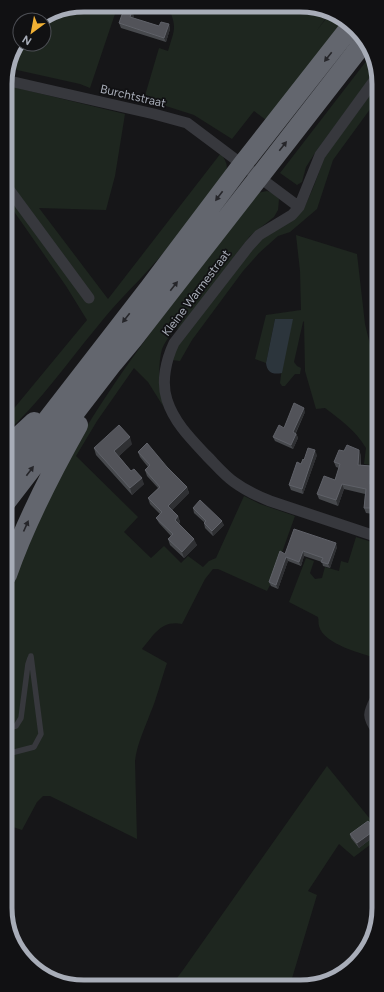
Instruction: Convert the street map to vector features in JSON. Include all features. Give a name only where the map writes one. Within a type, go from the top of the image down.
[{"type":"highway","points":[[12,465],[145,294],[242,165],[348,30]]},
{"type":"highway","points":[[12,494],[361,46]]},
{"type":"highway","points":[[12,562],[35,507],[68,443],[97,394],[133,339]]},
{"type":"highway","points":[[12,442],[26,428],[63,400]]},
{"type":"street","name":"Burchtstraat","points":[[12,82],[154,114],[187,124],[259,177]]},
{"type":"street","points":[[259,177],[299,207],[320,155],[372,84]]},
{"type":"street","points":[[12,192],[90,298]]},
{"type":"street","name":"Kleine Warmestraat","points":[[299,207],[292,215],[259,235],[248,246],[174,344],[167,357],[165,369],[167,399],[179,425],[213,463],[234,482],[254,495],[372,535]]},
{"type":"street","points":[[372,706],[369,712],[372,722]]},
{"type":"lane","points":[[12,727],[16,726],[21,718],[28,664],[31,656],[41,734],[34,747],[12,753]]},
{"type":"shaded area","points":[[84,12],[116,12],[90,88],[80,84],[14,69],[19,52],[52,52],[52,20],[56,17],[65,14]]},
{"type":"shaded area","points":[[170,12],[300,12],[314,13],[327,17],[317,30],[327,17],[340,25],[266,120],[254,111],[232,139],[194,115],[144,99],[159,48],[168,51],[174,28]]},
{"type":"shaded area","points":[[368,59],[371,77],[317,150],[306,167],[302,182],[297,185],[280,173]]},
{"type":"shaded area","points":[[12,87],[125,114],[115,176],[106,210],[39,208],[108,299],[221,153],[226,161],[227,166],[225,175],[171,244],[117,303],[42,395],[12,427],[12,411],[87,320],[66,286],[12,209],[12,196],[38,222],[12,187]]},
{"type":"shaded area","points":[[372,92],[372,106],[333,160],[317,209],[290,232],[278,236],[259,253],[243,271],[192,340],[180,361],[172,360],[175,348],[258,242],[305,206],[325,156]]},
{"type":"shaded area","points":[[267,191],[273,193],[279,199],[278,210],[274,217],[250,236],[179,329],[175,328],[163,346],[160,356],[159,371],[163,406],[148,382],[134,368],[97,421],[76,456],[138,517],[124,532],[151,558],[164,546],[181,563],[188,556],[203,567],[209,561],[216,558],[244,496],[260,504],[295,516],[271,583],[267,591],[218,569],[213,569],[205,579],[182,624],[175,623],[163,626],[154,634],[142,649],[167,663],[136,755],[137,839],[50,796],[43,796],[37,802],[22,830],[12,827],[12,583],[28,540],[53,486],[82,435],[114,384],[148,336],[257,193]]},
{"type":"shaded area","points":[[296,235],[357,254],[365,324],[372,353],[372,465],[364,464],[366,448],[358,436],[325,408],[316,409],[305,371],[304,321],[294,362],[301,368],[300,374],[295,374],[285,386],[282,386],[280,383],[282,367],[275,319],[266,363],[255,359],[266,315],[301,310],[300,271]]},
{"type":"shaded area","points":[[275,319],[293,319],[282,373],[278,374],[269,371],[266,363]]},
{"type":"shaded area","points":[[356,537],[372,542],[372,657],[344,647],[328,638],[322,633],[319,626],[318,617],[289,602],[306,558],[314,561],[310,573],[315,579],[322,578],[325,567],[339,571],[341,561],[348,563]]},
{"type":"shaded area","points":[[327,766],[372,821],[372,843],[354,857],[339,844],[308,891],[317,895],[292,980],[173,980],[177,978]]},
{"type":"building","points":[[123,12],[132,12],[130,17],[159,26],[161,22],[169,24],[164,38],[119,23]]},
{"type":"building","points":[[294,403],[304,408],[293,432],[296,434],[291,445],[273,437],[279,425],[284,428]]},
{"type":"building","points":[[119,425],[130,437],[114,451],[131,471],[134,469],[142,478],[130,488],[94,448]]},
{"type":"building","points":[[147,443],[167,467],[187,487],[168,506],[178,516],[175,520],[194,539],[182,552],[168,539],[173,534],[156,518],[162,512],[148,498],[160,487],[145,470],[150,465],[138,452]]},
{"type":"building","points":[[347,445],[359,450],[358,465],[371,466],[371,508],[364,508],[366,489],[342,484],[336,500],[317,494],[324,476],[335,480],[340,464],[334,462],[339,450],[344,451]]},
{"type":"building","points":[[308,448],[315,450],[302,489],[289,485],[297,462],[301,464]]},
{"type":"building","points":[[200,500],[222,521],[212,531],[204,523],[206,521],[193,508]]},
{"type":"building","points":[[294,529],[336,543],[328,564],[321,562],[323,558],[303,551],[299,562],[286,557],[276,585],[269,582],[280,551],[285,554]]},
{"type":"building","points":[[368,821],[372,826],[372,832],[357,843],[350,834]]}]
